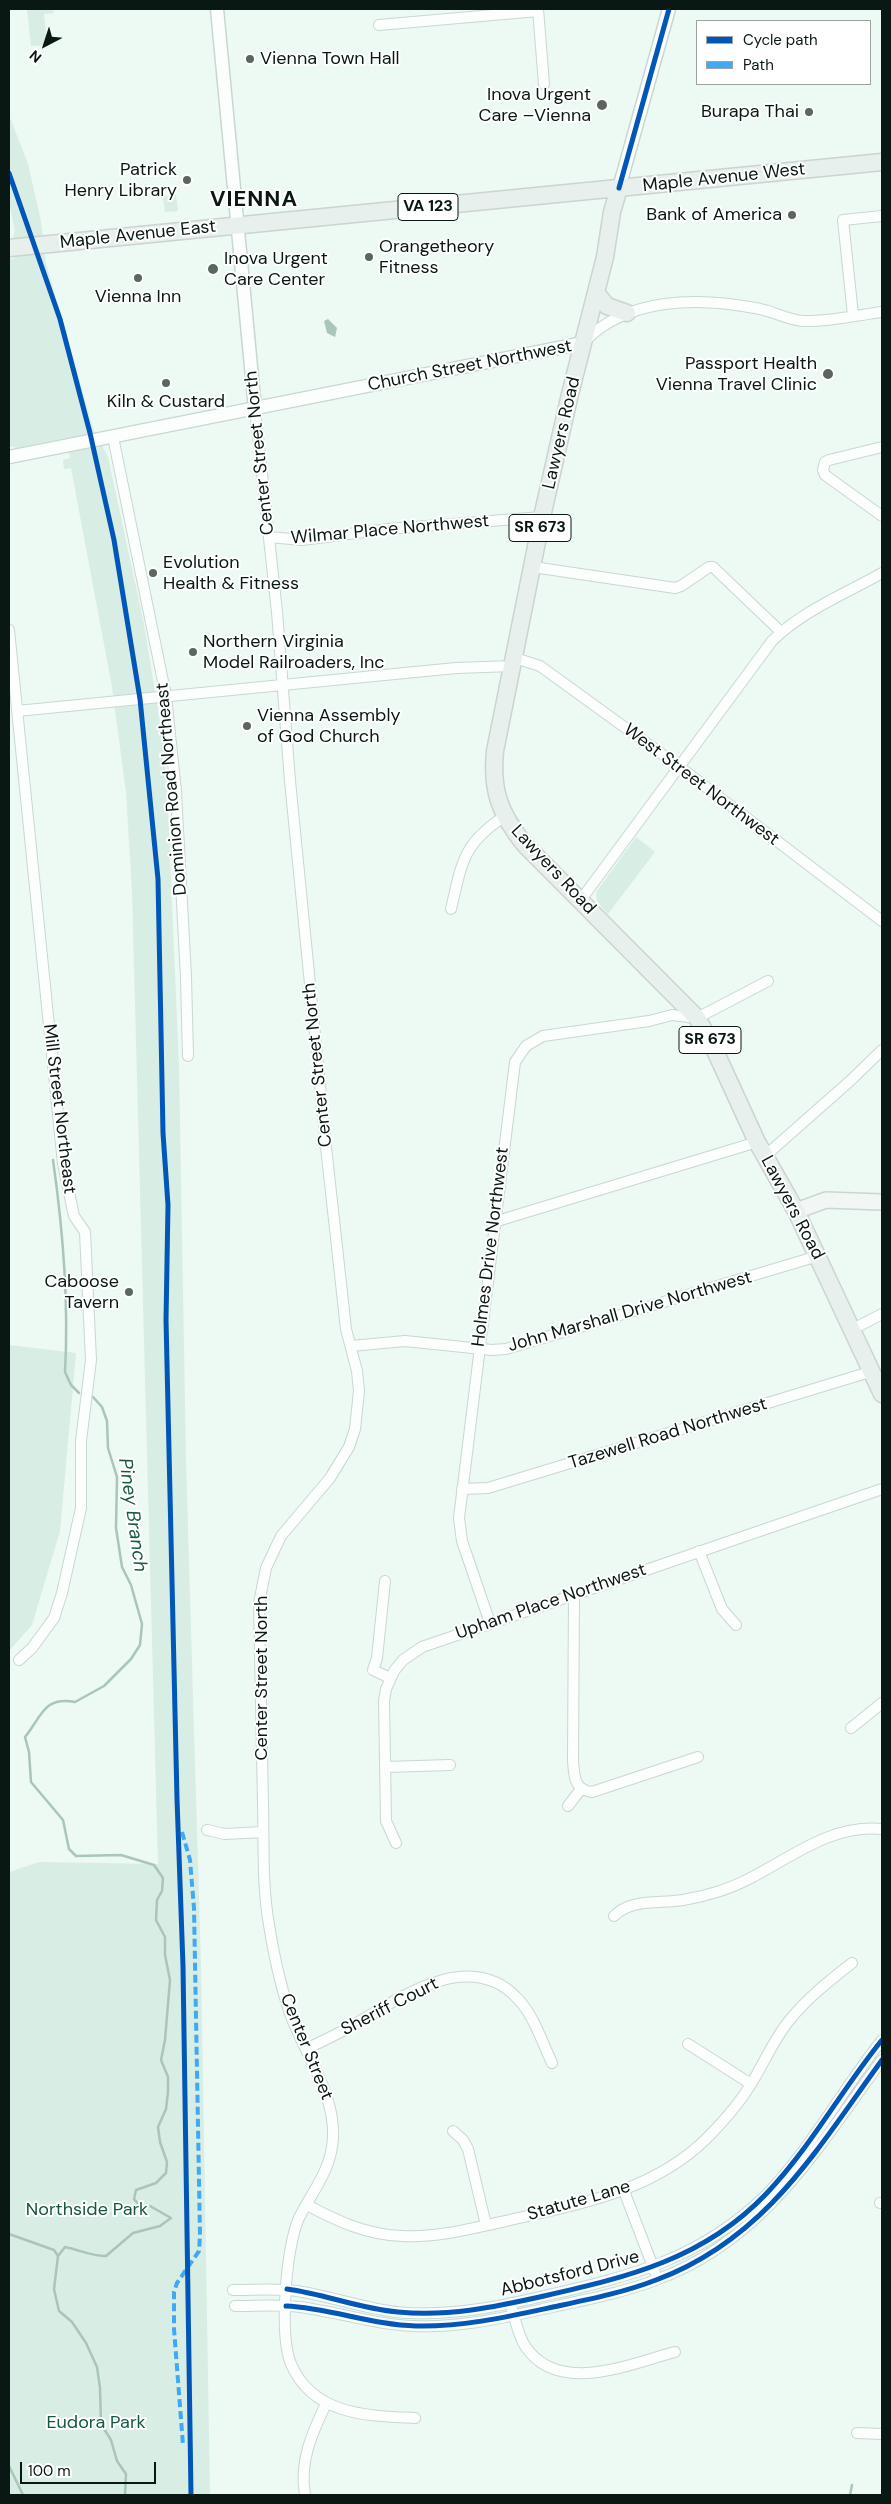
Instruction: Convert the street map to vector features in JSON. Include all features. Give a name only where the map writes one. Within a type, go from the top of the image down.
[{"type":"main road","name":"Maple Avenue West","points":[[238,225],[882,162]]},
{"type":"main road","name":"Lawyers Road","points":[[619,188],[596,293],[542,517],[493,771],[496,796],[505,816],[525,845],[698,1018],[712,1042],[761,1149],[796,1211],[882,1394]]},
{"type":"main road","name":"Maple Avenue East","points":[[9,248],[238,225]]},
{"type":"main road","points":[[596,293],[607,306],[627,313]]},
{"type":"main road","points":[[796,1211],[826,1200],[882,1202]]},
{"type":"street","name":"Center Street North","points":[[217,9],[327,1156],[346,1329],[359,1391],[355,1430],[349,1447],[330,1478],[281,1536],[266,1568],[261,1586],[259,1604],[264,1877]]},
{"type":"street","points":[[619,188],[668,9]]},
{"type":"street","points":[[380,25],[538,10],[544,84]]},
{"type":"street","points":[[853,315],[843,220],[882,216]]},
{"type":"street","name":"Church Street Northwest","points":[[9,457],[583,343],[599,329],[627,313],[664,304],[705,302],[754,307],[805,321],[882,312]]},
{"type":"street","name":"Dominion Road Northeast","points":[[112,437],[166,696],[178,829],[188,1056]]},
{"type":"street","points":[[882,447],[830,460],[823,466],[825,475],[882,516]]},
{"type":"street","name":"Wilmar Place Northwest","points":[[269,537],[302,540],[397,529],[542,517]]},
{"type":"street","points":[[533,567],[675,588],[709,567],[713,567],[781,632]]},
{"type":"street","points":[[580,901],[737,685],[781,632],[803,617],[882,573]]},
{"type":"street","name":"Mill Street Northeast","points":[[9,630],[63,1164],[74,1216],[85,1232],[91,1360],[80,1441],[81,1508],[62,1593],[54,1618],[32,1648],[19,1660]]},
{"type":"street","name":"West Street Northwest","points":[[17,711],[514,662],[540,666],[679,767],[882,921]]},
{"type":"street","points":[[451,909],[467,852],[480,834],[505,816]]},
{"type":"street","points":[[698,1018],[768,981]]},
{"type":"street","name":"Holmes Drive Northwest","points":[[490,1623],[461,1534],[459,1518],[514,1062],[526,1046],[544,1036],[649,1021],[672,1015],[698,1018]]},
{"type":"street","points":[[494,1222],[761,1149],[850,1082],[882,1050]]},
{"type":"street","name":"John Marshall Drive Northwest","points":[[351,1346],[405,1341],[478,1349],[515,1348],[818,1256]]},
{"type":"street","points":[[853,1329],[882,1314]]},
{"type":"street","name":"Tazewell Road Northwest","points":[[462,1489],[488,1488],[873,1372]]},
{"type":"street","name":"Upham Place Northwest","points":[[396,1843],[386,1821],[384,1701],[390,1678],[403,1660],[422,1647],[882,1488]]},
{"type":"street","points":[[700,1551],[722,1609],[736,1625]]},
{"type":"street","points":[[385,1581],[377,1658],[373,1670],[390,1678]]},
{"type":"street","points":[[574,1595],[573,1760],[574,1778],[581,1788],[592,1792],[698,1757]]},
{"type":"street","points":[[851,1728],[882,1703]]},
{"type":"street","points":[[384,1767],[450,1764]]},
{"type":"street","points":[[568,1806],[581,1788]]},
{"type":"street","points":[[614,1916],[626,1907],[635,1904],[684,1900],[722,1890],[742,1882],[825,1837],[858,1829],[882,1829]]},
{"type":"street","points":[[207,1830],[225,1834],[263,1832]]},
{"type":"street","name":"Center Street","points":[[264,1877],[268,1923],[281,1983],[292,2019],[327,2099],[333,2137],[327,2167],[296,2226],[290,2248],[285,2341],[290,2363],[305,2387],[326,2404],[350,2413],[415,2418]]},
{"type":"street","name":"Statute Lane","points":[[306,2205],[342,2223],[362,2230],[401,2236],[443,2234],[624,2191],[653,2177],[685,2156],[723,2122],[751,2084],[788,2022],[824,1986],[852,1964]]},
{"type":"street","name":"Sheriff Court","points":[[306,2049],[355,2024],[408,1993],[445,1978],[470,1976],[494,1982],[517,1998],[526,2008],[552,2063]]},
{"type":"street","name":"Abbotsford Drive","points":[[233,2290],[287,2290],[398,2312],[456,2313],[511,2304],[613,2280],[653,2267],[700,2245],[723,2230],[766,2195],[793,2162],[882,2040]]},
{"type":"street","points":[[688,2044],[751,2084]]},
{"type":"street","name":"Abbotsford Drive","points":[[235,2306],[286,2306],[383,2323],[415,2326],[453,2326],[514,2316],[629,2289],[658,2280],[709,2254],[764,2213],[794,2181],[882,2060]]},
{"type":"street","points":[[453,2131],[463,2140],[468,2149],[486,2225]]},
{"type":"street","points":[[624,2191],[658,2280]]},
{"type":"street","points":[[511,2304],[519,2335],[532,2355],[542,2363],[564,2373],[587,2374],[675,2352]]},
{"type":"street","points":[[305,2495],[304,2476],[307,2450],[315,2426],[326,2404]]},
{"type":"street","points":[[857,2433],[882,2434]]},
{"type":"green space","points":[[27,9],[53,9],[54,13],[44,14],[47,45],[31,46]]},
{"type":"green space","points":[[9,115],[28,164],[41,221],[46,263],[93,428],[108,457],[144,624],[162,734],[167,786],[179,1067],[186,1462],[201,1967],[210,2495],[9,2495],[9,1872],[39,1862],[158,1864],[132,891],[126,792],[112,687],[71,468],[64,469],[63,460],[70,458],[66,438],[18,448],[9,446],[9,259],[16,258],[9,256],[9,248],[15,231],[9,201]]},
{"type":"green space","points":[[176,195],[178,211],[165,212],[163,197]]},
{"type":"green space","points":[[636,837],[655,852],[608,914],[597,901],[597,891]]},
{"type":"green space","points":[[9,1345],[76,1353],[60,1531],[32,1625],[9,1651]]},
{"type":"shaded area","points":[[328,319],[337,328],[335,337],[327,333],[324,321]]},
{"type":"waterway","name":"Piney Branch","points":[[53,1160],[64,1266],[65,1372],[71,1385],[79,1393]]},
{"type":"waterway","name":"Piney Branch","points":[[93,1397],[102,1407],[107,1421],[108,1448],[117,1477],[116,1528],[122,1567],[131,1585],[142,1624],[140,1645],[131,1659],[104,1686],[75,1702],[56,1702],[50,1705],[40,1715],[25,1737],[29,1752],[31,1782],[63,1820],[69,1849],[76,1856],[121,1855],[154,1865],[163,1878],[162,1891],[157,1900],[156,1920],[165,1937],[165,1955],[170,1980],[165,2040],[161,2060],[168,2077],[168,2092],[166,2109],[158,2127],[160,2142],[167,2162],[166,2173],[156,2183],[136,2190],[134,2199],[139,2205],[150,2206],[171,2218],[160,2226],[133,2233],[106,2256],[65,2247],[58,2256],[54,2289],[59,2311],[72,2322],[86,2343],[97,2367],[100,2388],[101,2424],[111,2440],[117,2461],[126,2474],[125,2495]]},
{"type":"waterway","points":[[9,2234],[54,2250],[58,2256]]},
{"type":"waterway","points":[[9,2466],[23,2495]]},
{"type":"waterway","points":[[850,2495],[852,2485]]},
{"type":"marked path","points":[[182,1832],[190,1860],[194,1908],[200,2235],[199,2251],[177,2283],[174,2292],[174,2329],[183,2445]]},
{"type":"cycle path","points":[[619,188],[669,9]]},
{"type":"cycle path","points":[[9,173],[60,319],[90,433],[114,540],[140,699],[158,879],[163,1133],[168,1205],[166,1320],[177,1799],[183,1966],[191,2495]]},
{"type":"cycle path","points":[[287,2289],[356,2305],[398,2312],[453,2312],[508,2304],[575,2289],[635,2273],[663,2262],[691,2250],[717,2235],[766,2194],[812,2138],[853,2078],[882,2040]]},
{"type":"cycle path","points":[[286,2306],[302,2307],[400,2325],[452,2325],[505,2317],[583,2301],[620,2292],[656,2280],[695,2262],[729,2241],[759,2216],[811,2158],[882,2060]]},
{"type":"place","name":"Vienna Town Hall","points":[[250,59]]},
{"type":"place","name":"Inova Urgent Care –Vienna","points":[[602,105]]},
{"type":"place","name":"Burapa Thai","points":[[809,112]]},
{"type":"place","name":"Patrick Henry Library","points":[[187,180]]},
{"type":"place","name":"Bank of America","points":[[792,215]]},
{"type":"place","name":"Orangetheory Fitness","points":[[369,257]]},
{"type":"place","name":"Inova Urgent Care Center","points":[[213,269]]},
{"type":"place","name":"Vienna Inn","points":[[138,278]]},
{"type":"place","name":"Passport Health Vienna Travel Clinic","points":[[828,374]]},
{"type":"place","name":"Kiln & Custard","points":[[166,383]]},
{"type":"place","name":"Evolution Health & Fitness","points":[[153,573]]},
{"type":"place","name":"Northern Virginia Model Railroaders, Inc","points":[[193,652]]},
{"type":"place","name":"Vienna Assembly of God Church","points":[[247,726]]},
{"type":"place","name":"Caboose Tavern","points":[[129,1292]]},
{"type":"district","name":"VIENNA","points":[[254,200]]},
{"type":"park label","name":"Northside Park","points":[[87,2210]]},
{"type":"park label","name":"Eudora Park","points":[[96,2423]]}]
